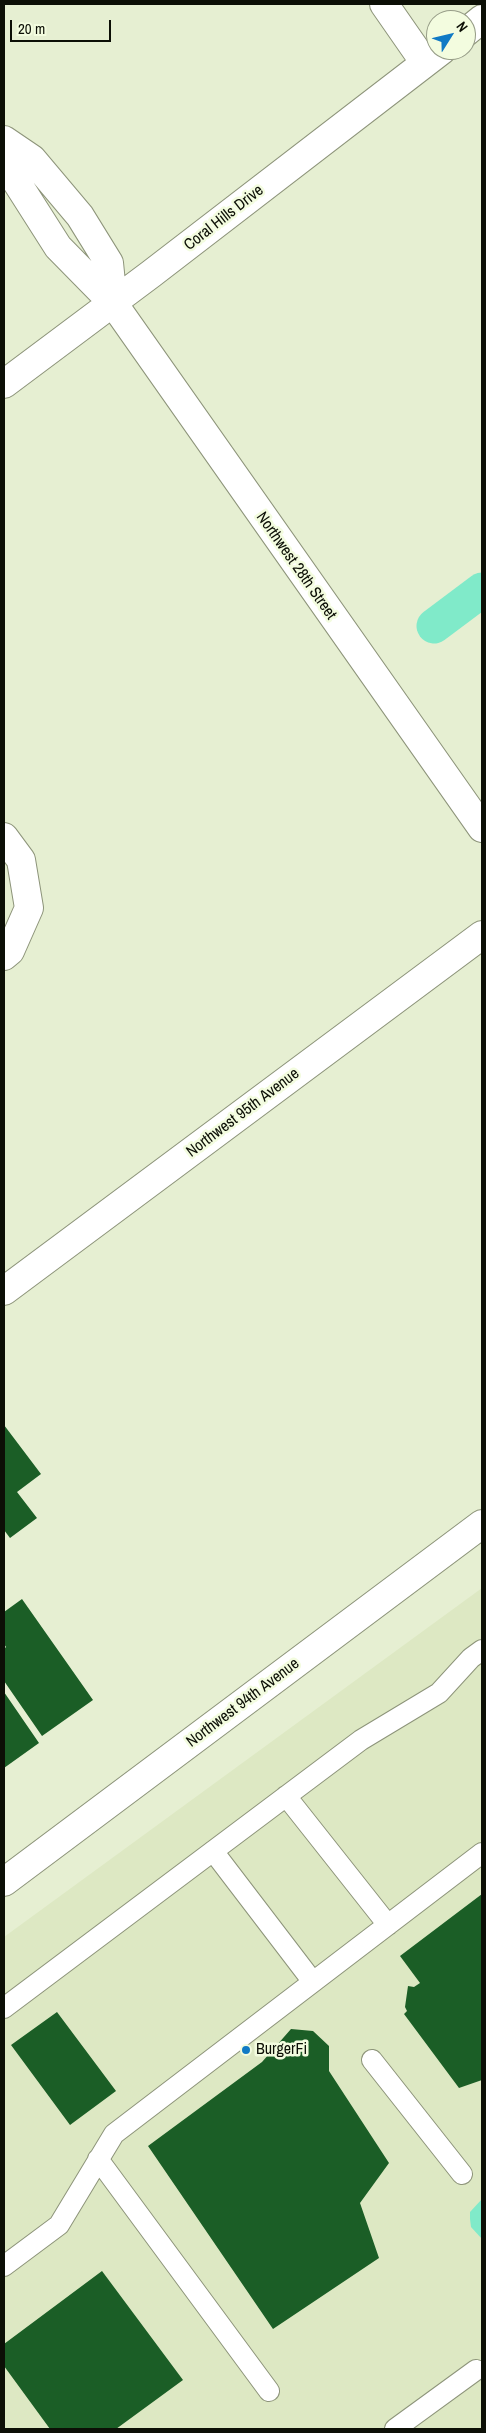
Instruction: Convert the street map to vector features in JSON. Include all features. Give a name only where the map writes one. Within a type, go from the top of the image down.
[{"type":"street","points":[[384,4],[426,48]]},
{"type":"street","name":"Coral Hills Drive","points":[[4,384],[113,303],[429,60]]},
{"type":"street","name":"Northwest 28th Street","points":[[4,140],[32,159],[80,216],[109,263],[113,303]]},
{"type":"street","name":"Northwest 28th Street","points":[[4,145],[16,182],[58,247],[113,303],[482,828]]},
{"type":"street","points":[[4,837],[21,860],[29,908],[10,952],[4,956]]},
{"type":"street","name":"Northwest 95th Avenue","points":[[4,1291],[482,935]]},
{"type":"street","name":"Northwest 94th Avenue","points":[[4,1882],[482,1524]]},
{"type":"lane","points":[[4,2008],[361,1740],[439,1693],[482,1650]]},
{"type":"lane","points":[[286,1796],[388,1925]]},
{"type":"lane","points":[[213,1851],[313,1982]]},
{"type":"lane","points":[[4,2266],[59,2225],[114,2134],[482,1853]]},
{"type":"lane","points":[[372,2060],[462,2174]]},
{"type":"lane","points":[[98,2159],[269,2391]]},
{"type":"lane","points":[[395,2429],[476,2370]]},
{"type":"shaded area","points":[[482,1588],[482,2429],[4,2429],[4,1937]]},
{"type":"water","points":[[482,2199],[482,2239],[471,2227],[470,2212]]},
{"type":"building","points":[[4,1425],[41,1474],[17,1492],[37,1518],[10,1538],[4,1530]]},
{"type":"building","points":[[22,1599],[93,1700],[42,1736],[4,1681],[4,1649],[6,1647],[4,1644],[4,1612]]},
{"type":"building","points":[[4,1692],[39,1743],[4,1768]]},
{"type":"building","points":[[482,1894],[482,2080],[459,2088],[404,2014],[407,2011],[405,2007],[408,1986],[414,1987],[420,1983],[400,1956]]},
{"type":"building","points":[[57,2012],[116,2091],[70,2125],[11,2045]]},
{"type":"building","points":[[291,2029],[313,2031],[329,2046],[329,2071],[389,2163],[360,2203],[379,2258],[273,2329],[148,2146],[262,2062]]},
{"type":"building","points":[[102,2271],[183,2380],[116,2429],[50,2429],[4,2366],[4,2344]]},
{"type":"waterway","points":[[434,626],[482,590]]},
{"type":"place","name":"BurgerFi","points":[[246,2050]]}]
